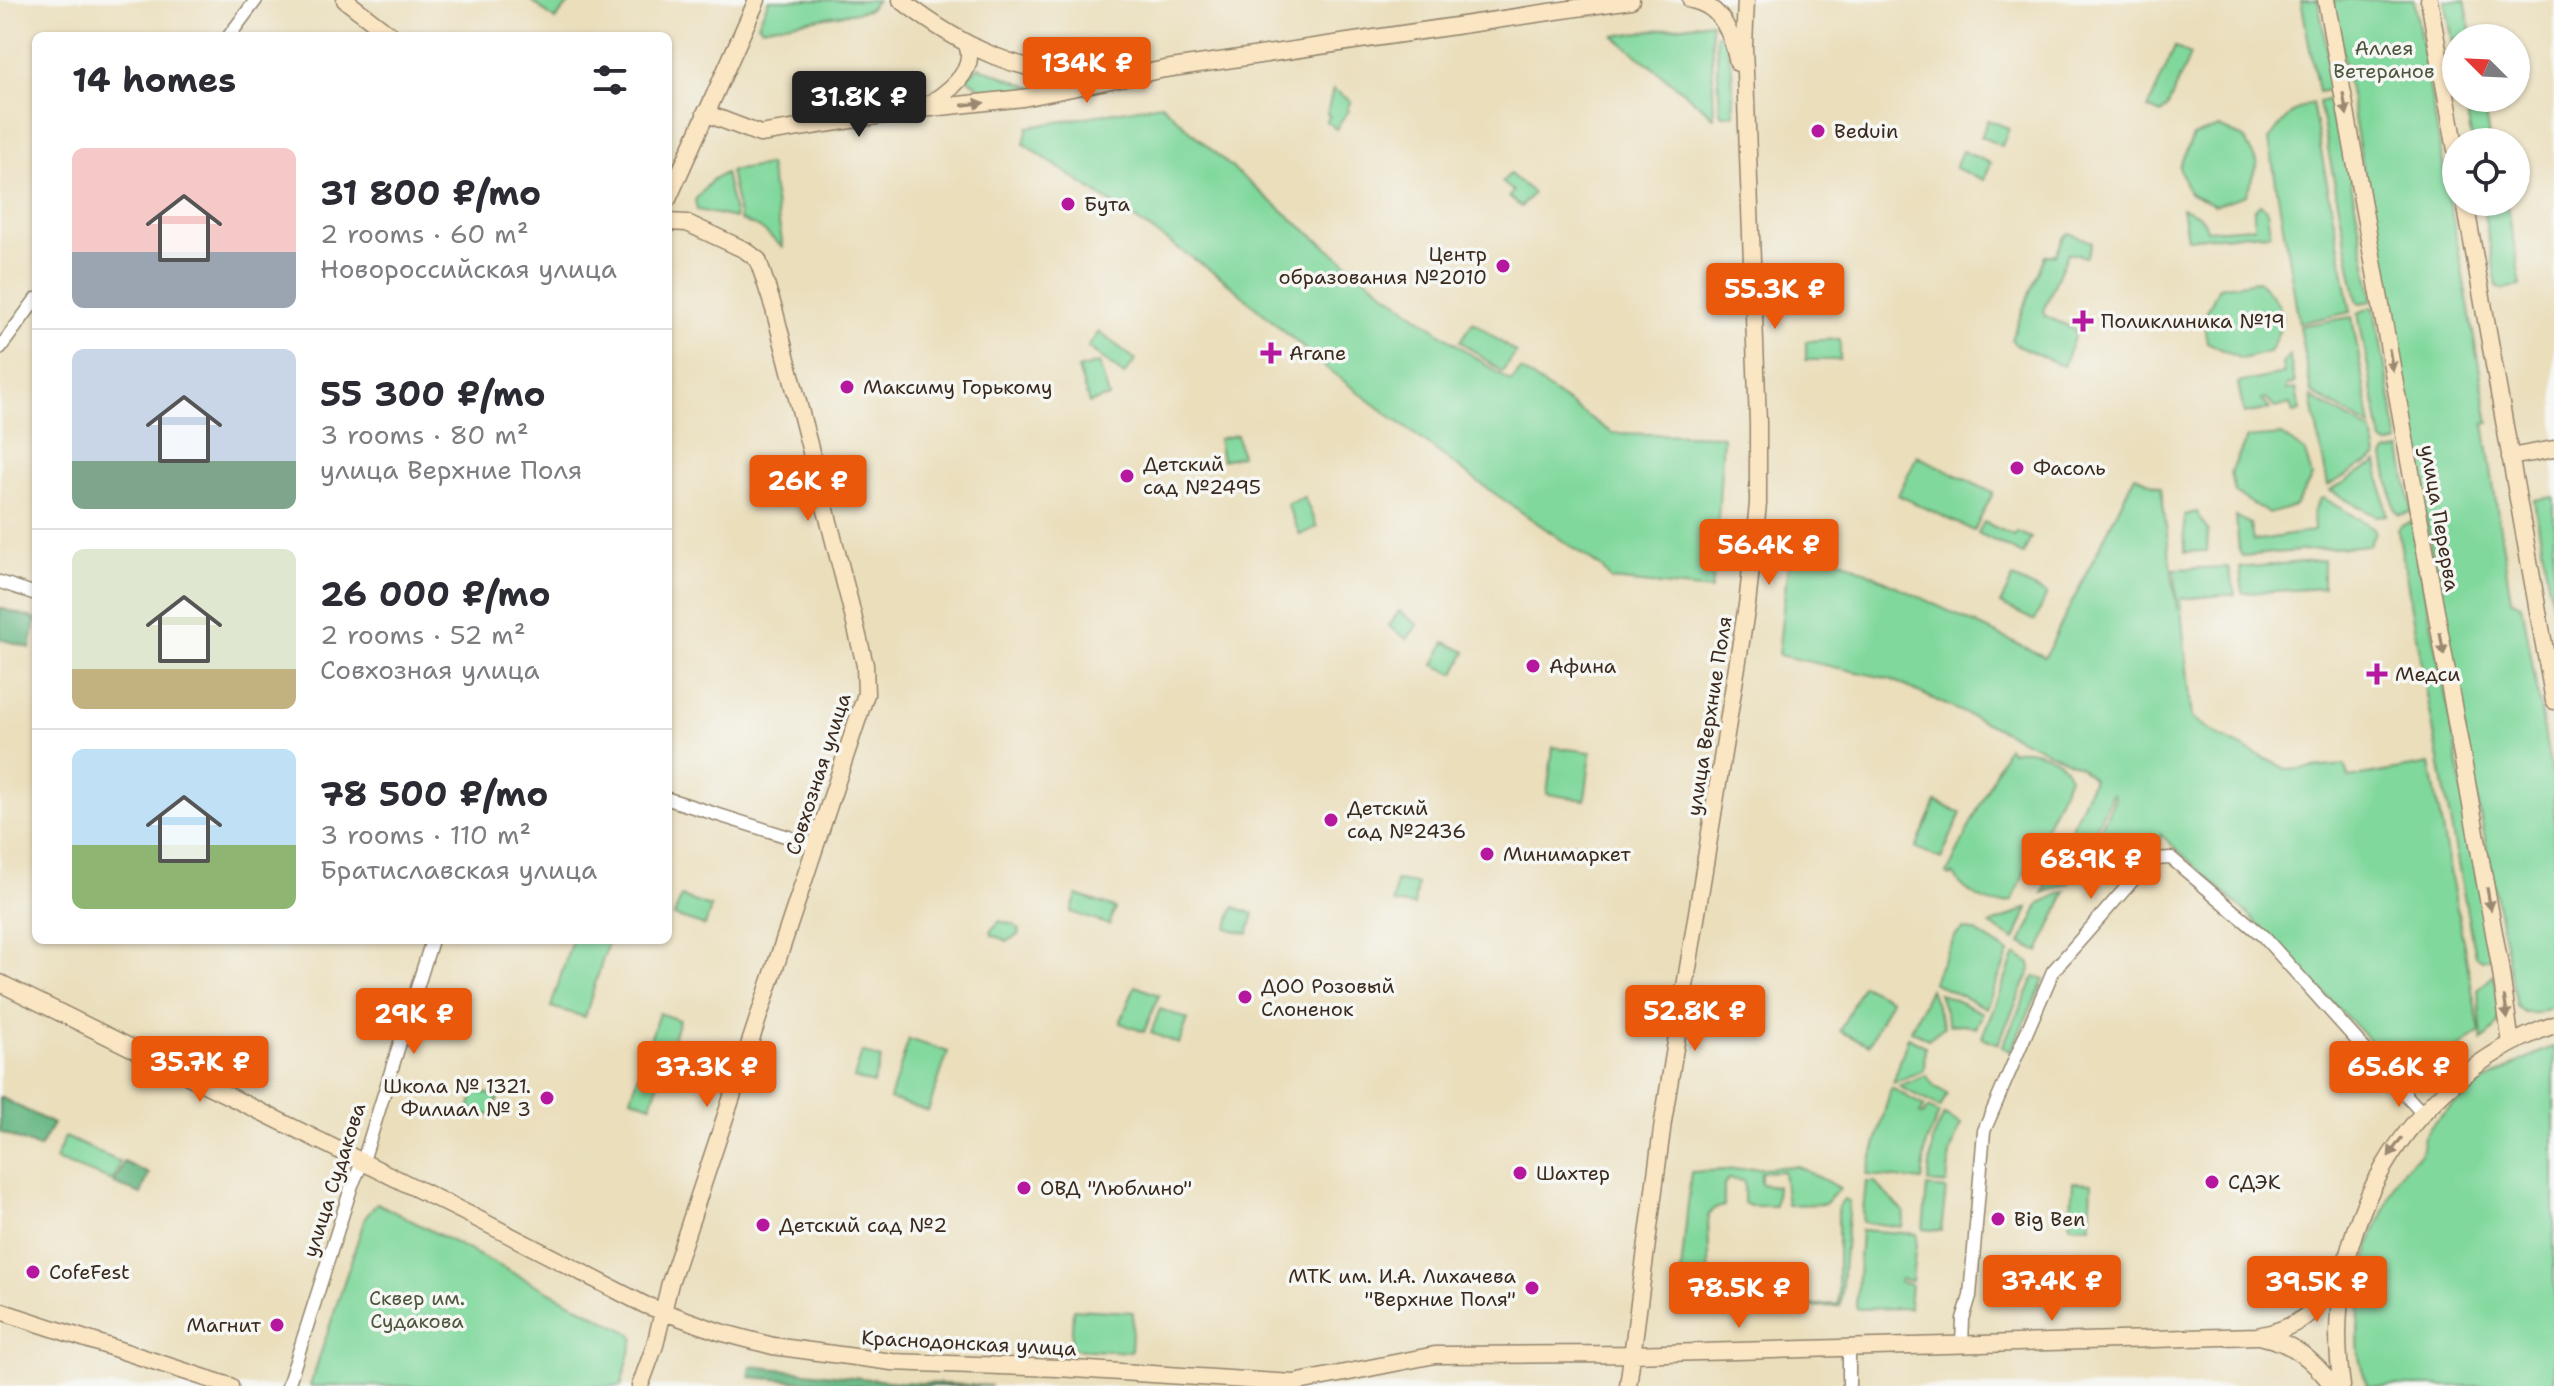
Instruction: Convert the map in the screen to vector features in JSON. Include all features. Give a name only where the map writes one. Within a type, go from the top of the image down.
[{"type":"main road","points":[[345,0],[387,32]]},
{"type":"main road","points":[[672,190],[757,0]]},
{"type":"main road","points":[[901,0],[967,45],[1040,71],[1083,75],[1144,73]]},
{"type":"main road","points":[[705,113],[760,134],[922,109],[1023,98],[1144,73],[1631,0]]},
{"type":"main road","points":[[1691,0],[1710,6],[1725,23],[1734,46],[1745,95]]},
{"type":"main road","name":"улица Верхние Поля","points":[[1628,1386],[1663,1122],[1747,605],[1758,504],[1758,423],[1745,95],[1746,0]]},
{"type":"main road","name":"улица Перерва","points":[[2326,0],[2498,954],[2511,1044]]},
{"type":"main road","points":[[2429,0],[2452,128]]},
{"type":"main road","points":[[922,109],[947,92],[959,78],[969,58],[967,45]]},
{"type":"main road","points":[[2467,216],[2510,457],[2549,649],[2554,701]]},
{"type":"main road","name":"Совхозная улица","points":[[640,1386],[670,1283],[866,694],[865,665],[774,309],[758,260],[745,250],[687,223],[672,222]]},
{"type":"main road","points":[[2510,457],[2554,449]]},
{"type":"main road","name":"Краснодонская улица","points":[[0,983],[363,1161],[645,1305],[751,1341],[892,1362],[1058,1368],[1294,1383],[1435,1355],[1631,1354],[2257,1336]]},
{"type":"main road","points":[[2342,1386],[2337,1331],[2345,1262],[2352,1235],[2373,1183],[2395,1147],[2422,1113],[2456,1081],[2511,1044],[2550,1026]]},
{"type":"main road","points":[[2257,1336],[2286,1329],[2311,1314],[2345,1262]]},
{"type":"main road","points":[[0,1311],[230,1386]]},
{"type":"main road","points":[[2257,1336],[2298,1349],[2317,1365],[2333,1386]]},
{"type":"street","points":[[232,32],[256,0]]},
{"type":"street","points":[[0,348],[32,304]]},
{"type":"street","points":[[0,582],[32,593]]},
{"type":"street","points":[[672,800],[817,846]]},
{"type":"street","points":[[1962,1345],[1963,1319],[1970,1296],[1984,1131],[1993,1107],[2053,971],[2155,859],[2171,858],[2264,937],[2422,1113]]},
{"type":"street","name":"улица Судакова","points":[[288,1386],[431,944]]},
{"type":"street","points":[[1849,1346],[1849,1386]]},
{"type":"green space","points":[[531,0],[572,0],[555,20]]},
{"type":"green space","points":[[769,0],[877,0],[868,10],[762,28],[758,24]]},
{"type":"green space","points":[[2301,0],[2318,0],[2334,89],[2318,92]]},
{"type":"green space","name":"Аллея Ветеранов","points":[[2333,0],[2414,0],[2442,158],[2442,216],[2452,216],[2489,423],[2484,424],[2511,600],[2522,604],[2554,789],[2554,1006],[2537,1013],[2524,1013],[2517,1006],[2453,672]]},
{"type":"green space","points":[[2445,0],[2465,0],[2469,24],[2450,24]]},
{"type":"green space","points":[[1711,22],[1714,117],[1614,36]]},
{"type":"green space","points":[[1724,34],[1732,70],[1734,114],[1722,115],[1716,35]]},
{"type":"green space","points":[[2175,47],[2190,55],[2167,108],[2161,114],[2148,108]]},
{"type":"green space","points":[[979,67],[1034,88],[988,93],[966,78]]},
{"type":"green space","points":[[1333,89],[1351,101],[1349,110],[1336,129],[1326,121],[1330,116],[1327,114]]},
{"type":"green space","points":[[2333,98],[2373,301],[2357,301],[2319,102]]},
{"type":"green space","points":[[2312,103],[2351,312],[2299,323],[2269,140],[2288,117]]},
{"type":"green space","points":[[1161,104],[1330,250],[1419,318],[1511,382],[1521,370],[1612,433],[1723,436],[1711,590],[1611,580],[1602,568],[1481,484],[1329,370],[1222,278],[1024,144],[1028,127]]},
{"type":"green space","points":[[2467,112],[2485,112],[2487,128],[2469,128]]},
{"type":"green space","points":[[1988,120],[2009,128],[2002,146],[1981,137]]},
{"type":"green space","points":[[2219,127],[2244,138],[2257,163],[2246,195],[2215,205],[2189,193],[2179,167],[2193,136]]},
{"type":"green space","points":[[1962,151],[1991,163],[1984,180],[1955,168]]},
{"type":"green space","points":[[769,165],[783,247],[760,228],[740,220],[730,171]]},
{"type":"green space","points":[[725,173],[735,218],[697,210],[695,200],[713,179]]},
{"type":"green space","points":[[1510,174],[1533,193],[1521,207],[1509,197],[1513,191],[1502,182]]},
{"type":"green space","points":[[2260,204],[2267,209],[2270,233],[2187,238],[2182,208],[2199,216],[2207,230],[2254,227],[2254,210]]},
{"type":"green space","points":[[2484,216],[2509,216],[2521,286],[2502,289],[2497,286]]},
{"type":"green space","points":[[2070,233],[2092,242],[2086,257],[2068,253],[2043,311],[2045,316],[2075,329],[2063,366],[2015,344],[2011,339],[2045,256],[2056,254],[2064,237]]},
{"type":"green space","points":[[2258,281],[2275,299],[2282,321],[2269,352],[2241,359],[2207,342],[2203,319],[2219,287]]},
{"type":"green space","points":[[2372,307],[2399,442],[2388,445],[2382,442],[2358,313]]},
{"type":"green space","points":[[2352,317],[2371,427],[2311,392],[2299,326]]},
{"type":"green space","points":[[1473,322],[1516,353],[1502,372],[1460,341]]},
{"type":"green space","points":[[1099,332],[1136,360],[1124,375],[1088,347]]},
{"type":"green space","points":[[1840,339],[1840,360],[1806,360],[1806,341]]},
{"type":"green space","points":[[2289,355],[2295,383],[2286,386],[2286,390],[2296,389],[2300,411],[2293,413],[2290,404],[2275,408],[2266,399],[2262,400],[2270,409],[2244,414],[2238,383],[2284,374],[2282,364]]},
{"type":"green space","points":[[1099,363],[1109,397],[1089,403],[1078,369]]},
{"type":"green space","points":[[2311,397],[2372,432],[2377,457],[2328,486]]},
{"type":"green space","points":[[1237,435],[1241,456],[1222,460],[1218,439]]},
{"type":"green space","points":[[2281,435],[2305,452],[2312,477],[2295,506],[2269,514],[2235,493],[2231,472],[2247,438]]},
{"type":"green space","points":[[2401,450],[2412,512],[2399,515],[2395,510],[2384,458],[2387,452]]},
{"type":"green space","points":[[1917,456],[1993,493],[1974,531],[1898,495]]},
{"type":"green space","points":[[2377,462],[2387,515],[2376,516],[2330,491]]},
{"type":"green space","points":[[2135,475],[2161,488],[2177,611],[2175,569],[2228,567],[2235,594],[2180,599],[2192,718],[2219,736],[2288,770],[2344,765],[2349,778],[2430,764],[2480,1032],[2411,1084],[2253,919],[2160,834],[2160,843],[2078,879],[2115,797],[2112,794],[2070,883],[2043,893],[2093,779],[2079,766],[1890,679],[1778,655],[1791,536],[2045,657]]},
{"type":"green space","points":[[1304,497],[1317,527],[1300,535],[1287,504]]},
{"type":"green space","points":[[2554,497],[2554,615],[2534,500]]},
{"type":"green space","points":[[2323,498],[2374,528],[2369,545],[2242,556],[2236,516],[2250,524],[2253,541],[2314,531],[2313,513]]},
{"type":"green space","points":[[2197,512],[2208,531],[2207,551],[2185,552],[2184,515]]},
{"type":"green space","points":[[1984,522],[2014,536],[2017,532],[2031,538],[2023,555],[1978,533]]},
{"type":"green space","points":[[2412,522],[2441,673],[2424,676],[2398,530],[2401,525]]},
{"type":"green space","points":[[2323,560],[2323,588],[2243,593],[2240,568]]},
{"type":"green space","points":[[2013,578],[2047,594],[2035,621],[2000,604]]},
{"type":"green space","points":[[0,608],[32,618],[30,648],[0,639]]},
{"type":"green space","points":[[1399,611],[1418,625],[1407,639],[1389,626]]},
{"type":"green space","points":[[1445,642],[1466,652],[1455,674],[1434,665]]},
{"type":"green space","points":[[2443,680],[2492,957],[2482,960],[2475,956],[2425,684]]},
{"type":"green space","points":[[1553,747],[1591,752],[1585,800],[1547,794]]},
{"type":"green space","points":[[2007,747],[2011,751],[2036,751],[2054,758],[2069,777],[2012,901],[1995,903],[1979,898],[1953,874],[1947,874]]},
{"type":"green space","points":[[1936,802],[1961,813],[1941,859],[1916,848]]},
{"type":"green space","points":[[1396,881],[1417,884],[1414,906],[1393,903]]},
{"type":"green space","points":[[2066,891],[2039,952],[2021,943],[2040,903]]},
{"type":"green space","points":[[1077,895],[1115,908],[1109,925],[1071,912]]},
{"type":"green space","points":[[681,897],[711,907],[705,926],[674,916]]},
{"type":"green space","points":[[1234,907],[1254,914],[1248,934],[1227,928]]},
{"type":"green space","points":[[2028,908],[2015,940],[1990,925]]},
{"type":"green space","points":[[1000,921],[1015,925],[1018,935],[1007,941],[992,935],[991,930]]},
{"type":"green space","points":[[1963,929],[1976,932],[2009,953],[1986,1008],[1932,982],[1956,935]]},
{"type":"green space","points":[[571,944],[607,944],[585,1017],[551,1007]]},
{"type":"green space","points":[[2017,955],[2030,963],[2031,969],[1998,1044],[1982,1037]]},
{"type":"green space","points":[[2494,975],[2499,1019],[2496,1027],[2482,1040],[2478,990]]},
{"type":"green space","points":[[2035,976],[2044,980],[2011,1051],[2002,1047]]},
{"type":"green space","points":[[1862,985],[1891,999],[1869,1045],[1840,1031]]},
{"type":"green space","points":[[1135,986],[1159,995],[1144,1032],[1120,1023]]},
{"type":"green space","points":[[1930,989],[1944,1027],[1928,1039],[1911,1030]]},
{"type":"green space","points":[[1939,993],[1983,1013],[1976,1028],[1965,1024],[1949,1025]]},
{"type":"green space","points":[[1160,1009],[1188,1019],[1179,1044],[1151,1033]]},
{"type":"green space","points":[[659,1013],[679,1020],[651,1105],[631,1098]]},
{"type":"green space","points":[[1908,1037],[1925,1046],[1924,1070],[1893,1083]]},
{"type":"green space","points":[[909,1039],[948,1052],[928,1111],[890,1099]]},
{"type":"green space","points":[[2554,1047],[2554,1386],[2367,1386],[2358,1343],[2363,1277],[2374,1233],[2395,1182],[2420,1155],[2424,1137],[2447,1111],[2502,1072]]},
{"type":"green space","points":[[862,1052],[881,1059],[873,1084],[854,1078]]},
{"type":"green space","points":[[1926,1075],[1934,1086],[1947,1094],[1940,1108],[1899,1086]]},
{"type":"green space","points":[[1891,1088],[1924,1106],[1920,1114],[1923,1115],[1928,1108],[1939,1113],[1926,1144],[1922,1181],[1867,1175]]},
{"type":"green space","points":[[475,1090],[498,1097],[492,1116],[469,1109]]},
{"type":"green space","points":[[0,1097],[53,1124],[39,1148],[0,1132]]},
{"type":"green space","points":[[1944,1115],[1961,1124],[1950,1153],[1947,1184],[1928,1182],[1933,1139]]},
{"type":"green space","points":[[65,1137],[120,1162],[113,1181],[55,1160]]},
{"type":"green space","points":[[124,1162],[149,1174],[141,1194],[114,1184]]},
{"type":"green space","points":[[1797,1166],[1840,1188],[1825,1204],[1787,1205],[1783,1171],[1761,1172],[1761,1184],[1777,1186],[1775,1206],[1750,1206],[1744,1203],[1744,1181],[1728,1179],[1724,1185],[1724,1206],[1713,1209],[1708,1216],[1710,1296],[1725,1307],[1747,1305],[1751,1308],[1689,1309],[1680,1300],[1679,1293],[1691,1172]]},
{"type":"green space","points":[[1866,1182],[1875,1182],[1904,1213],[1902,1227],[1862,1222]]},
{"type":"green space","points":[[2073,1182],[2092,1183],[2090,1226],[2070,1225]]},
{"type":"green space","points":[[1927,1187],[1946,1189],[1941,1231],[1923,1229]]},
{"type":"green space","points":[[1844,1199],[1849,1202],[1840,1306],[1754,1308],[1838,1304],[1838,1207]]},
{"type":"green space","name":"Сквер им. Судакова","points":[[377,1203],[630,1333],[634,1338],[621,1386],[310,1386],[365,1218]]},
{"type":"green space","points":[[1861,1230],[1917,1234],[1912,1281],[1900,1279],[1899,1282],[1911,1285],[1909,1308],[1856,1307]]},
{"type":"green space","points":[[1073,1309],[1133,1312],[1131,1352],[1071,1349]]},
{"type":"green space","points":[[751,1366],[898,1382],[992,1386],[860,1386],[749,1377]]},
{"type":"place","name":"Beduin","points":[[1818,131]]},
{"type":"place","name":"Бута","points":[[1068,204]]},
{"type":"place","name":"Центр образования №2010","points":[[1503,266]]},
{"type":"place","name":"Поликлиника №19","points":[[2083,321]]},
{"type":"place","name":"Агапе","points":[[1271,353]]},
{"type":"place","name":"Максиму Горькому","points":[[847,387]]},
{"type":"place","name":"Фасоль","points":[[2017,468]]},
{"type":"place","name":"Детский сад №2495","points":[[1127,476]]},
{"type":"place","name":"Афина","points":[[1533,666]]},
{"type":"place","name":"Медси","points":[[2377,674]]},
{"type":"place","name":"Детский сад №2436","points":[[1331,820]]},
{"type":"place","name":"Минимаркет","points":[[1487,854]]},
{"type":"place","name":"ДОО Розовый Слоненок","points":[[1245,997]]},
{"type":"place","name":"Школа № 1321. Филиал № 3","points":[[547,1098]]},
{"type":"place","name":"Шахтер","points":[[1520,1173]]},
{"type":"place","name":"СДЭК","points":[[2212,1182]]},
{"type":"place","name":"ОВД \"Люблино\"","points":[[1024,1188]]},
{"type":"place","name":"Big Ben","points":[[1998,1219]]},
{"type":"place","name":"Детский сад №2","points":[[763,1225]]},
{"type":"place","name":"CofeFest","points":[[33,1272]]},
{"type":"place","name":"МТК им. И.А. Лихачева \"Верхние Поля\"","points":[[1532,1288]]},
{"type":"place","name":"Магнит","points":[[277,1325]]}]
